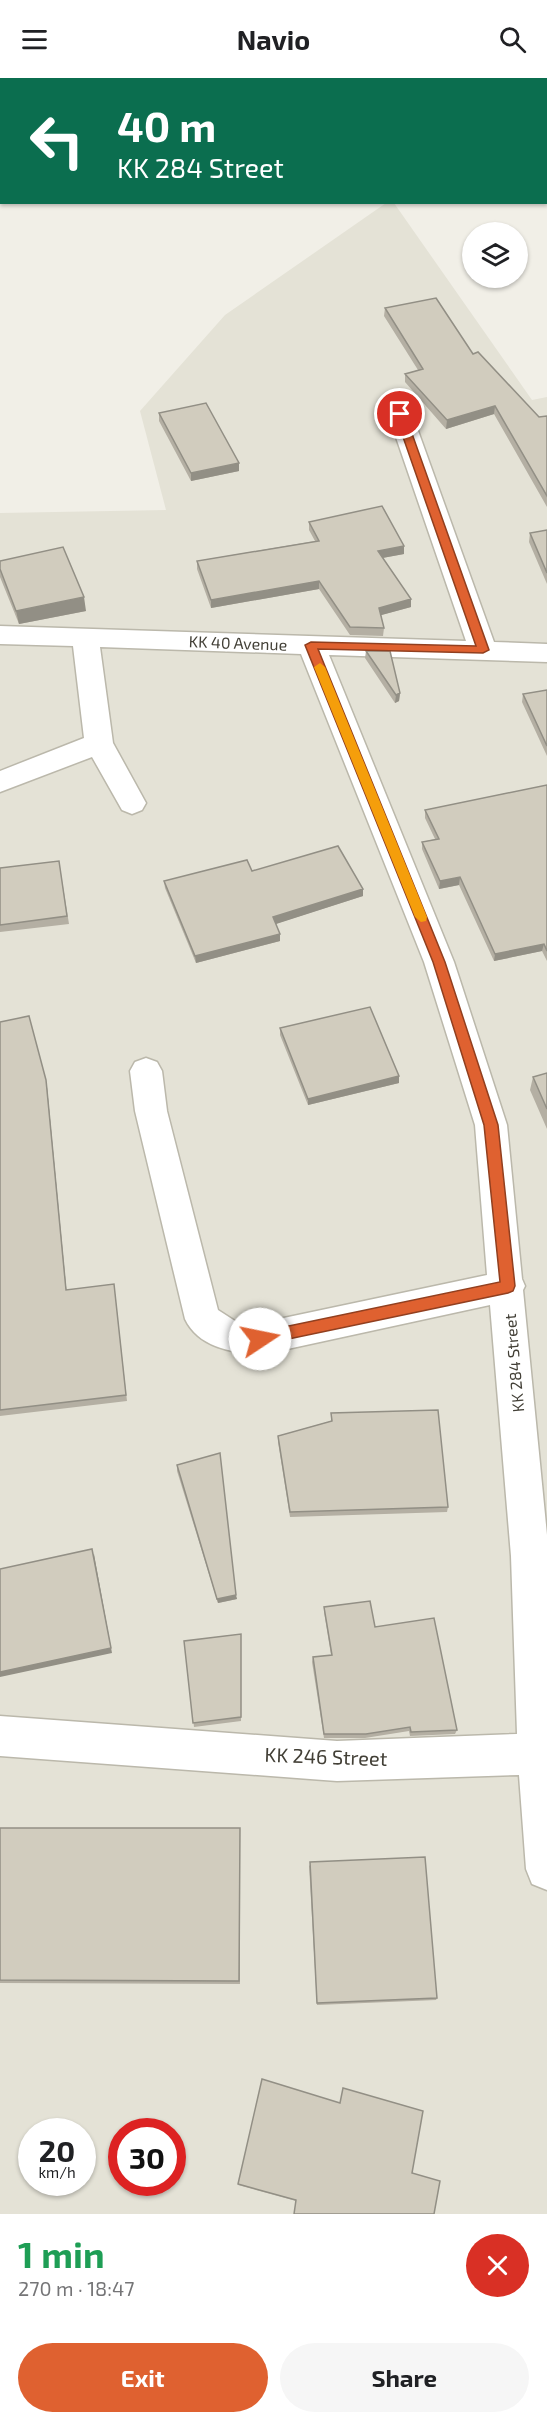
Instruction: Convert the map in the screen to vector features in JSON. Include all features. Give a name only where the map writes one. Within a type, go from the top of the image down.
[{"type":"street","points":[[400,414],[483,650]]},
{"type":"street","name":"KK 40 Avenue","points":[[0,635],[547,653]]},
{"type":"street","points":[[86,639],[99,743],[132,803]]},
{"type":"street","name":"KK 284 Street","points":[[311,645],[439,962],[491,1125],[508,1286],[531,1556],[538,1754]]},
{"type":"street","points":[[0,782],[99,743]]},
{"type":"street","points":[[146,1071],[151,1111],[203,1319],[229,1336],[260,1339],[508,1286]]},
{"type":"street","name":"KK 246 Street","points":[[0,1736],[337,1761],[538,1754]]},
{"type":"street","points":[[538,1754],[547,1869]]},
{"type":"shaded area","points":[[385,204],[395,204],[532,400],[547,397],[547,2214],[0,2214],[0,513],[166,510],[140,411],[225,315]]},
{"type":"building","points":[[436,298],[473,354],[478,352],[539,417],[547,416],[547,496],[495,406],[447,420],[405,374],[423,369],[385,308]]},
{"type":"building","points":[[206,403],[239,463],[191,473],[159,413]]},
{"type":"building","points":[[382,506],[404,546],[378,551],[411,599],[379,608],[384,628],[350,627],[319,581],[211,600],[197,561],[319,541],[309,522]]},
{"type":"building","points":[[547,530],[547,573],[530,533]]},
{"type":"building","points":[[63,547],[84,597],[16,611],[0,569],[0,561]]},
{"type":"building","points":[[366,651],[390,651],[400,693],[396,695]]},
{"type":"building","points":[[547,690],[547,746],[523,694]]},
{"type":"building","points":[[547,785],[547,951],[544,944],[495,954],[460,877],[440,881],[422,842],[439,839],[425,810]]},
{"type":"building","points":[[338,846],[363,889],[273,917],[280,934],[195,956],[164,881],[247,860],[252,871]]},
{"type":"building","points":[[59,861],[67,916],[0,925],[0,868]]},
{"type":"building","points":[[370,1007],[399,1076],[308,1099],[280,1028]]},
{"type":"building","points":[[29,1016],[46,1080],[66,1290],[114,1284],[126,1395],[0,1410],[0,1022]]},
{"type":"building","points":[[547,1073],[547,1109],[533,1077]]},
{"type":"building","points":[[438,1410],[448,1507],[290,1512],[278,1436],[332,1421],[331,1413]]},
{"type":"building","points":[[220,1453],[236,1595],[217,1599],[177,1465]]},
{"type":"building","points":[[92,1549],[111,1648],[0,1672],[0,1569]]},
{"type":"building","points":[[370,1601],[375,1627],[434,1618],[457,1730],[411,1732],[410,1727],[366,1734],[324,1734],[313,1657],[332,1655],[324,1607]]},
{"type":"building","points":[[241,1634],[241,1717],[193,1723],[184,1641]]},
{"type":"building","points":[[0,1828],[240,1828],[239,1981],[0,1980]]},
{"type":"building","points":[[425,1857],[437,1998],[317,2003],[310,1862]]},
{"type":"building","points":[[262,2079],[340,2103],[343,2088],[423,2111],[412,2173],[440,2181],[434,2214],[294,2214],[296,2200],[238,2184]]},
{"type":"slow traffic","points":[[320,667],[421,917]]},
{"type":"route","points":[[260,1339],[508,1286],[491,1125],[439,962],[311,645],[483,650],[400,414]]}]
